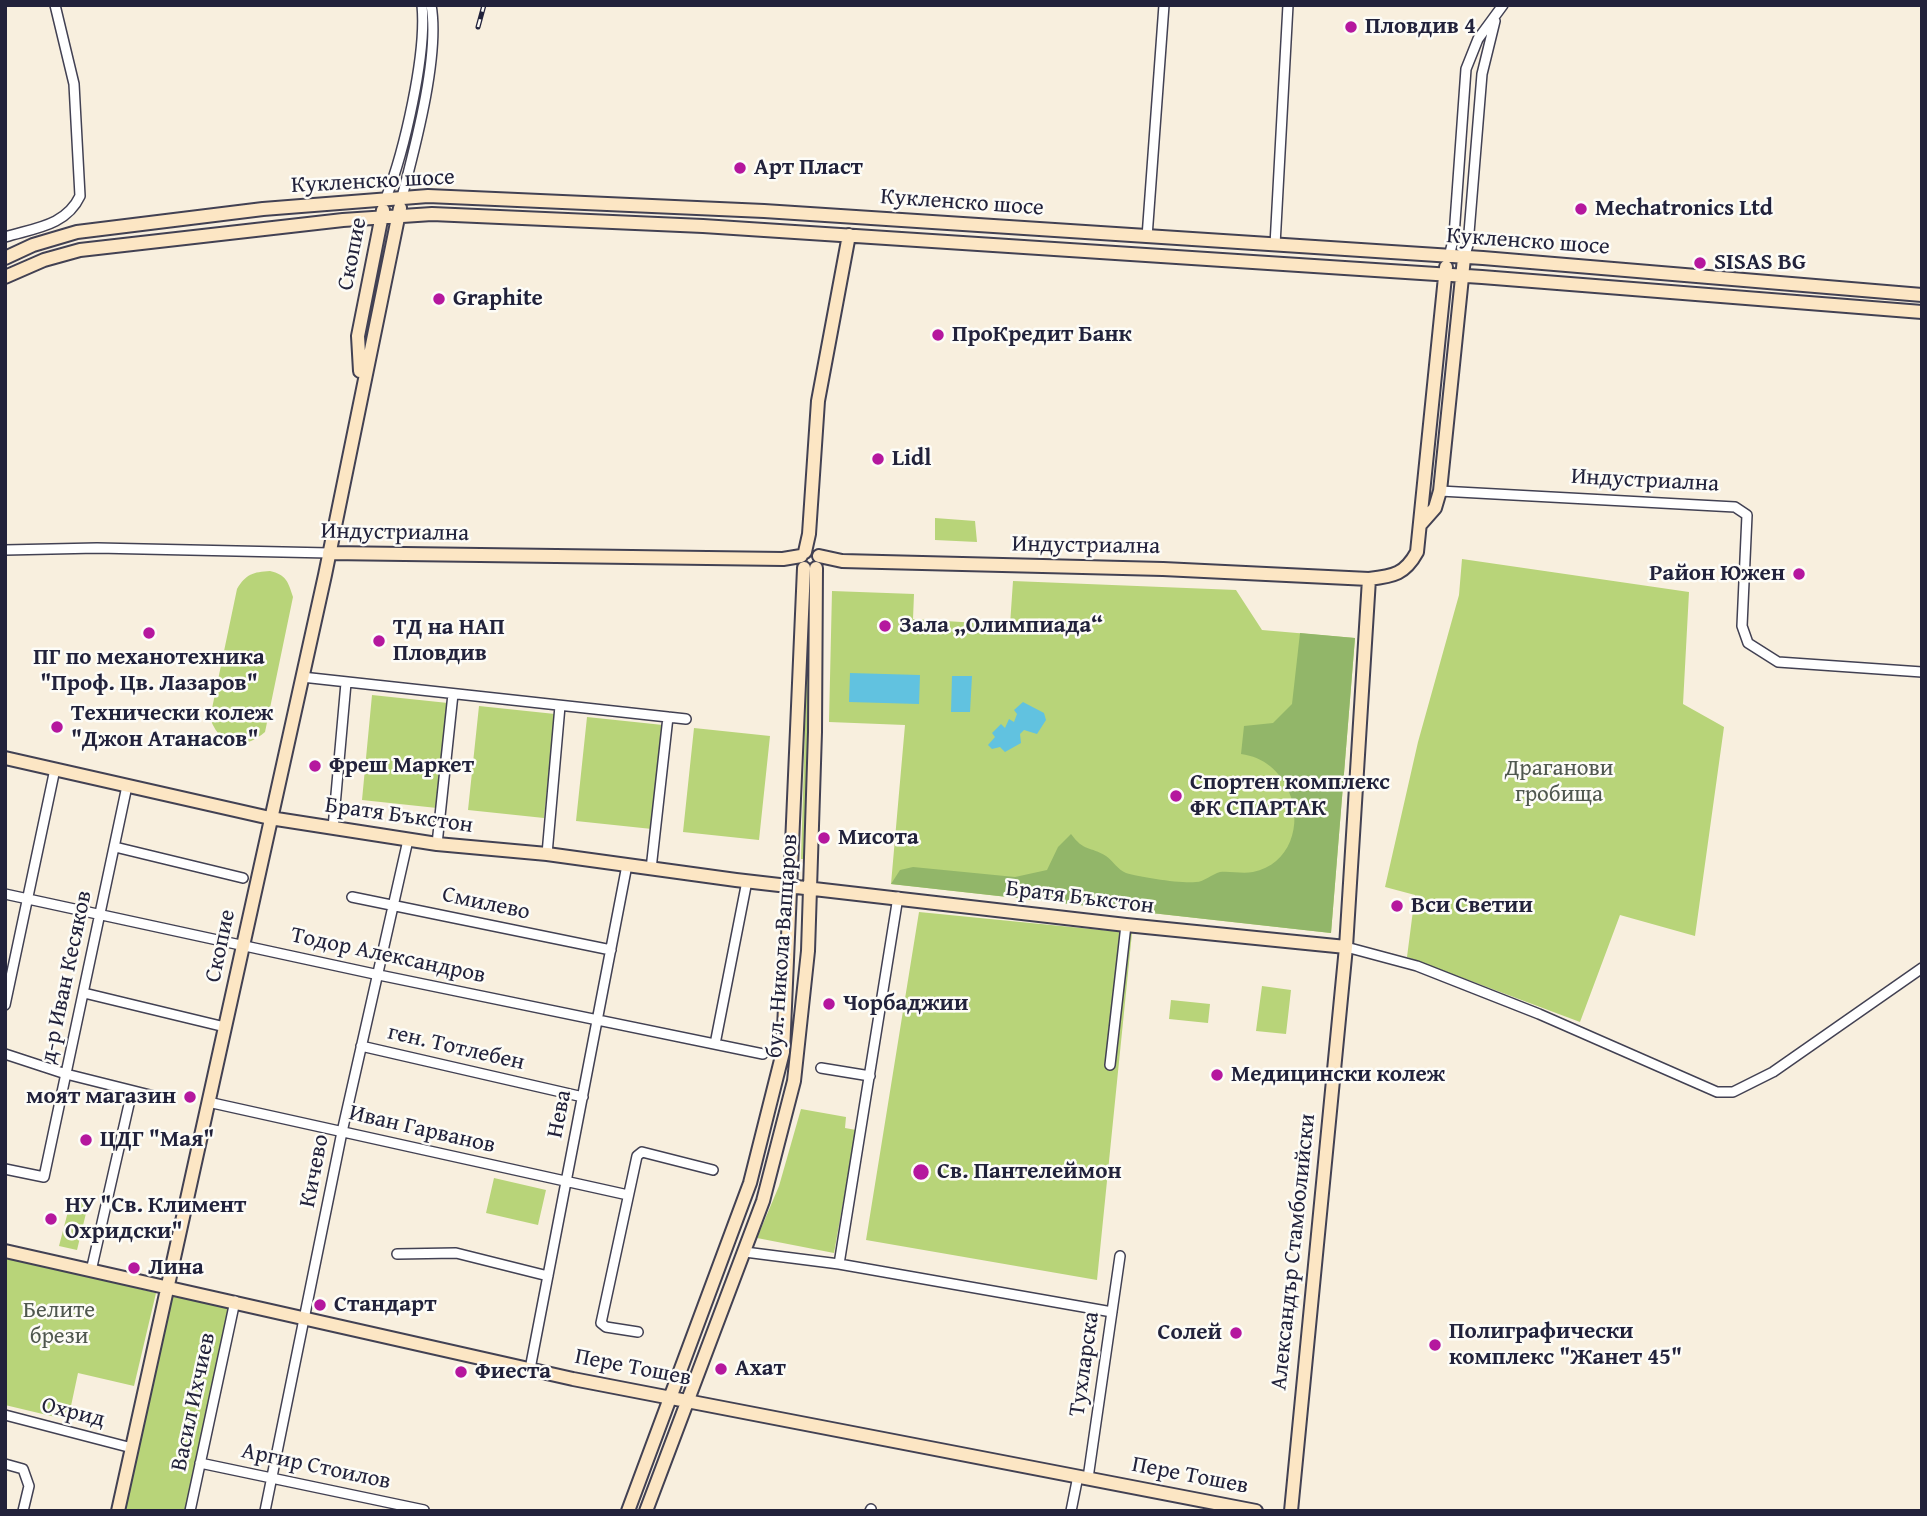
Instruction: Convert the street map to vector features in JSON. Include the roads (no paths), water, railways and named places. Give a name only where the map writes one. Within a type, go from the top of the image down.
[{"type":"street","points":[[5,237],[55,222],[73,211],[80,196],[74,84],[55,5]]},
{"type":"street","name":"Скопие","points":[[361,389],[358,336],[386,198],[398,166],[415,82],[424,32],[422,5]]},
{"type":"street","points":[[402,197],[426,86],[433,34],[431,5]]},
{"type":"street","points":[[1147,237],[1164,5]]},
{"type":"street","points":[[1275,245],[1289,5]]},
{"type":"street","points":[[1449,257],[1454,236],[1466,69],[1478,38],[1503,5]]},
{"type":"street","points":[[1464,258],[1468,245],[1482,74],[1495,18]]},
{"type":"street","points":[[415,82],[426,86]]},
{"type":"street","name":"Скопие","points":[[118,1511],[329,554],[402,197]]},
{"type":"street","name":"Кукленско шосе","points":[[5,258],[33,244],[77,232],[157,220],[402,197],[764,211],[1464,258],[1922,295]]},
{"type":"street","name":"Кукленско шосе","points":[[5,277],[44,260],[80,250],[382,217],[432,214],[849,235],[1460,276],[1922,312]]},
{"type":"street","name":"бул. Никола Вапцаров","points":[[646,1511],[745,1252],[774,1165],[794,1081],[804,1012],[810,886],[809,534],[818,401],[849,235]]},
{"type":"street","name":"Индустриална","points":[[5,550],[97,548],[329,554],[783,559],[1163,569],[1369,579],[1397,575],[1409,567],[1417,552],[1444,275],[1449,257]]},
{"type":"street","name":"Индустриална","points":[[1420,525],[1435,508],[1440,491],[1460,276],[1464,258]]},
{"type":"street","name":"Индустриална","points":[[1440,491],[1735,507],[1747,515],[1742,626],[1748,643],[1778,662],[1922,672]]},
{"type":"street","name":"бул. Никола Вапцаров","points":[[628,1511],[727,1250],[768,1120],[785,1028],[810,560]]},
{"type":"street","name":"Александър Стамболийски","points":[[1291,1511],[1346,947],[1369,579]]},
{"type":"street","points":[[302,677],[346,684],[686,719]]},
{"type":"street","points":[[332,828],[346,684]]},
{"type":"street","points":[[437,844],[453,694]]},
{"type":"street","points":[[547,854],[560,706]]},
{"type":"street","points":[[651,869],[668,717]]},
{"type":"street","name":"Братя Бъкстон","points":[[5,758],[270,818],[408,840],[547,854],[747,881],[810,886],[1126,925],[1346,947]]},
{"type":"street","points":[[5,1005],[55,769]]},
{"type":"street","name":"д-р Иван Кесяков","points":[[5,1169],[44,1177],[127,786]]},
{"type":"street","name":"Кичево","points":[[265,1511],[342,1132],[396,905],[408,840]]},
{"type":"street","points":[[114,847],[243,878]]},
{"type":"street","name":"Нева","points":[[530,1369],[627,865]]},
{"type":"street","points":[[715,1044],[747,881]]},
{"type":"street","name":"Тодор Александров","points":[[5,894],[763,1054]]},
{"type":"street","name":"Смилево","points":[[352,897],[611,950]]},
{"type":"street","points":[[839,1264],[898,897]]},
{"type":"street","points":[[1110,1065],[1126,925]]},
{"type":"street","points":[[1346,947],[1417,965],[1539,1014],[1717,1092],[1733,1092],[1773,1072],[1922,968]]},
{"type":"street","points":[[84,993],[225,1027]]},
{"type":"street","name":"ген. Тотлебен","points":[[361,1046],[583,1097]]},
{"type":"street","points":[[5,1054],[66,1074],[166,1100]]},
{"type":"street","points":[[821,1068],[870,1076]]},
{"type":"street","points":[[91,1271],[132,1091]]},
{"type":"street","name":"Иван Гарванов","points":[[208,1102],[628,1195]]},
{"type":"street","points":[[638,1332],[606,1327],[601,1323],[637,1156],[642,1152],[713,1170]]},
{"type":"street","name":"Пере Тошев","points":[[5,1251],[530,1369],[1256,1511]]},
{"type":"street","points":[[745,1252],[839,1264],[1111,1312]]},
{"type":"street","points":[[397,1254],[456,1253],[548,1276]]},
{"type":"street","name":"Тухларска","points":[[1071,1511],[1083,1477],[1120,1256]]},
{"type":"street","name":"Васил Ихчиев","points":[[190,1511],[234,1301]]},
{"type":"street","name":"Охрид","points":[[5,1415],[132,1448]]},
{"type":"street","name":"Аргир Стоилов","points":[[201,1463],[424,1510]]},
{"type":"street","points":[[5,1464],[23,1469],[29,1486],[23,1511]]},
{"type":"water","points":[[850,673],[920,675],[919,704],[849,702]]},
{"type":"water","points":[[952,676],[972,676],[970,712],[951,712]]},
{"type":"water","points":[[1023,702],[1044,713],[1046,720],[1037,734],[1024,730],[1020,734],[1021,743],[1005,752],[1000,747],[992,749],[988,745],[995,737],[992,733],[1001,724],[1005,728],[1009,719],[1014,722],[1017,714],[1014,710]]},
{"type":"railway","points":[[478,27],[484,5]]},
{"type":"place","name":"Пловдив 4","points":[[1351,27]]},
{"type":"place","name":"Арт Пласт","points":[[740,168]]},
{"type":"place","name":"Mechatronics Ltd","points":[[1581,209]]},
{"type":"place","name":"SISAS BG","points":[[1700,263]]},
{"type":"place","name":"Graphite","points":[[439,299]]},
{"type":"place","name":"ПроКредит Банк","points":[[938,335]]},
{"type":"place","name":"Lidl","points":[[878,459]]},
{"type":"place","name":"Район Южен","points":[[1799,574]]},
{"type":"place","name":"Зала „Олимпиада“","points":[[885,626]]},
{"type":"place","name":"ПГ по механотехника \"Проф. Цв. Лазаров\"","points":[[149,633]]},
{"type":"place","name":"ТД на НАП Пловдив","points":[[379,641]]},
{"type":"place","name":"Технически колеж \"Джон Атанасов\"","points":[[57,727]]},
{"type":"place","name":"Фреш Маркет","points":[[315,766]]},
{"type":"place","name":"Спортен комплекс ФК СПАРТАК","points":[[1176,796]]},
{"type":"place","name":"Мисота","points":[[824,838]]},
{"type":"place","name":"Вси Светии","points":[[1397,906]]},
{"type":"place","name":"Чорбаджии","points":[[829,1004]]},
{"type":"place","name":"Медицински колеж","points":[[1217,1075]]},
{"type":"place","name":"моят магазин","points":[[190,1097]]},
{"type":"place","name":"ЦДГ \"Мая\"","points":[[86,1140]]},
{"type":"place","name":"Св. Пантелеймон","points":[[921,1172]]},
{"type":"place","name":"НУ \"Св. Климент Охридски\"","points":[[51,1219]]},
{"type":"place","name":"Лина","points":[[134,1268]]},
{"type":"place","name":"Стандарт","points":[[320,1305]]},
{"type":"place","name":"Солей","points":[[1236,1333]]},
{"type":"place","name":"Полиграфически комплекс \"Жанет 45\"","points":[[1435,1345]]},
{"type":"place","name":"Ахат","points":[[721,1369]]},
{"type":"place","name":"Фиеста","points":[[461,1372]]},
{"type":"park label","name":"Драганови гробища","points":[[1559,782]]},
{"type":"park label","name":"Белите брези","points":[[59,1324]]}]
